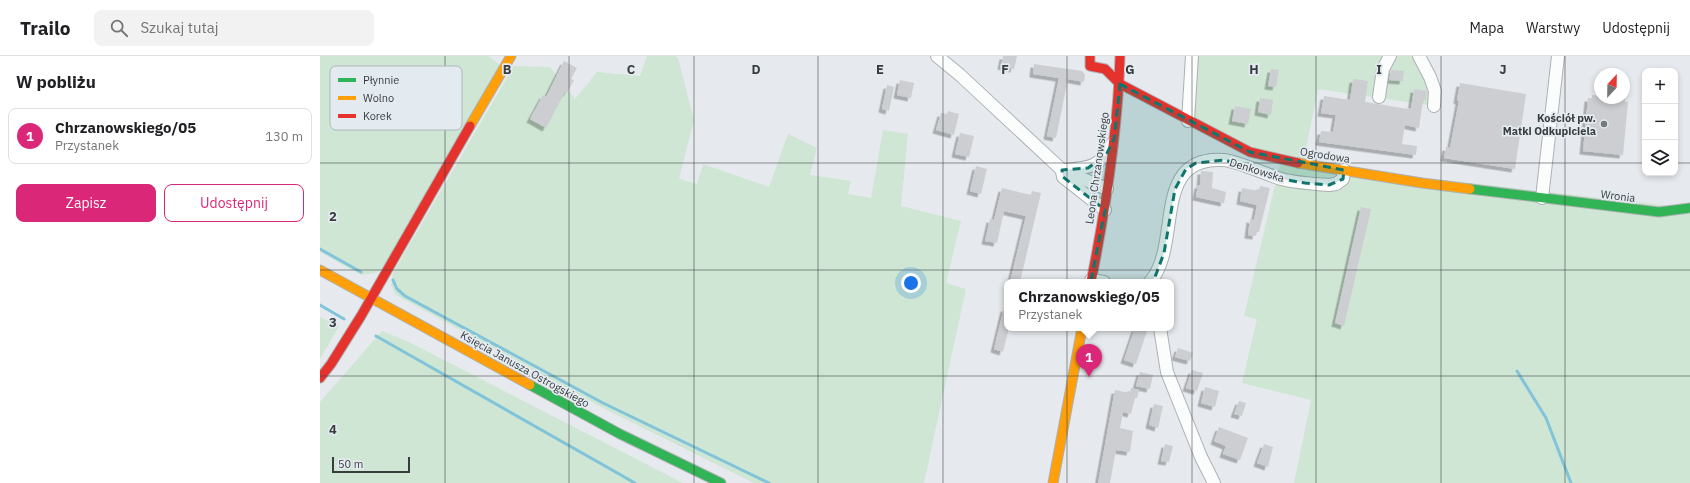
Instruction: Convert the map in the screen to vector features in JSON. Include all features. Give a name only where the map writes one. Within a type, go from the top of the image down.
[{"type":"street","points":[[320,378],[332,364],[511,56]]},
{"type":"street","points":[[938,56],[1062,170],[1107,189]]},
{"type":"street","name":"Ogrodowa","points":[[1090,56],[1090,66],[1106,69],[1120,84],[1250,152],[1281,160],[1422,183],[1542,198]]},
{"type":"street","name":"Leona Chrzanowskiego","points":[[1091,279],[1105,210],[1120,84],[1120,56]]},
{"type":"street","points":[[1188,120],[1192,56]]},
{"type":"street","points":[[1379,97],[1383,68],[1390,56]]},
{"type":"street","points":[[1419,56],[1430,77],[1435,91],[1434,106]]},
{"type":"street","points":[[1542,198],[1558,56]]},
{"type":"street","points":[[1062,170],[1088,168],[1093,166],[1106,155],[1114,139]]},
{"type":"street","name":"Denkowska","points":[[1153,279],[1164,253],[1175,189],[1186,169],[1196,163],[1210,160],[1225,160],[1281,179],[1329,185],[1336,184],[1343,179],[1344,170]]},
{"type":"street","points":[[1062,170],[1064,177],[1105,210]]},
{"type":"street","name":"Wronia","points":[[1542,198],[1659,212],[1690,208]]},
{"type":"street","name":"Księcia Janusza Ostrogskiego","points":[[320,270],[620,434],[721,483]]},
{"type":"street","points":[[1053,483],[1081,331]]},
{"type":"street","points":[[1160,331],[1167,372],[1201,458],[1214,483]]},
{"type":"highlighted area","points":[[1120,84],[1250,152],[1344,170],[1343,179],[1329,185],[1305,183],[1281,179],[1225,160],[1196,163],[1186,169],[1175,189],[1164,253],[1155,277],[1144,289],[1091,280],[1105,210],[1063,177],[1062,170],[1088,168],[1106,155],[1114,139]]},
{"type":"green space","points":[[320,56],[488,56],[500,65],[383,269],[375,273],[361,275],[320,252]]},
{"type":"green space","points":[[647,56],[675,56],[678,58],[694,120],[679,179],[697,184],[703,164],[769,187],[788,134],[817,148],[810,175],[851,181],[848,194],[871,198],[883,130],[908,134],[901,206],[961,221],[946,283],[966,289],[924,483],[754,483],[599,406],[396,295],[391,285],[393,273],[514,66],[550,67],[575,99],[597,72],[640,76]]},
{"type":"green space","points":[[1192,56],[1419,56],[1434,106],[1318,89],[1303,164],[1690,208],[1690,483],[1294,483],[1311,400],[1242,383],[1257,319],[1244,316],[1281,160],[1188,121]]},
{"type":"green space","points":[[320,317],[339,326],[320,359]]},
{"type":"green space","points":[[382,331],[409,342],[683,483],[320,483],[320,402]]},
{"type":"building","points":[[1003,56],[1017,56],[1014,69],[1001,66]]},
{"type":"building","points":[[564,61],[577,68],[571,79],[574,80],[567,93],[565,92],[546,128],[530,119],[543,95],[546,97]]},
{"type":"building","points":[[1034,64],[1082,71],[1085,75],[1084,82],[1068,79],[1056,138],[1047,136],[1059,78],[1033,74]]},
{"type":"building","points":[[1271,69],[1279,70],[1276,87],[1268,86]]},
{"type":"building","points":[[1391,70],[1404,71],[1403,81],[1389,80]]},
{"type":"building","points":[[1353,79],[1368,81],[1365,102],[1408,109],[1411,108],[1414,89],[1427,91],[1426,100],[1423,100],[1419,128],[1405,125],[1402,144],[1417,146],[1416,155],[1319,142],[1321,131],[1333,132],[1336,115],[1321,113],[1324,96],[1350,100]]},
{"type":"building","points":[[900,80],[914,83],[911,98],[897,95]]},
{"type":"building","points":[[1460,83],[1526,94],[1515,169],[1444,158],[1446,147],[1450,148],[1459,101],[1457,100]]},
{"type":"building","points":[[887,85],[894,87],[889,111],[882,109]]},
{"type":"building","name":"Kościół pw. Matki Odkupiciela","points":[[1592,95],[1594,95],[1594,104],[1628,104],[1623,155],[1583,151],[1588,98],[1592,98]]},
{"type":"building","points":[[1260,98],[1273,100],[1271,115],[1258,112]]},
{"type":"building","points":[[1235,106],[1251,109],[1248,124],[1232,121]]},
{"type":"building","points":[[948,111],[959,114],[954,135],[936,130],[941,113],[947,114]]},
{"type":"building","points":[[960,133],[974,136],[969,157],[955,154]]},
{"type":"building","points":[[976,166],[987,169],[981,194],[970,191]]},
{"type":"building","points":[[1201,171],[1213,172],[1212,188],[1226,192],[1224,203],[1196,197],[1198,185],[1200,185]]},
{"type":"building","points":[[1260,186],[1270,188],[1259,232],[1256,232],[1256,236],[1248,235],[1250,219],[1254,220],[1257,205],[1240,201],[1242,188],[1259,191]]},
{"type":"building","points":[[1002,188],[1031,195],[1032,191],[1041,193],[1021,279],[1011,279],[1026,216],[1004,211],[997,243],[985,241],[990,219],[994,220]]},
{"type":"building","points":[[1361,207],[1371,209],[1344,326],[1335,323]]},
{"type":"building","points":[[1004,308],[1004,331],[1008,331],[1003,352],[994,349]]},
{"type":"building","points":[[1134,331],[1147,331],[1136,364],[1124,360]]},
{"type":"building","points":[[1178,348],[1193,353],[1190,361],[1175,357]]},
{"type":"building","points":[[1192,370],[1203,373],[1197,391],[1186,388]]},
{"type":"building","points":[[1140,372],[1153,375],[1150,389],[1136,386]]},
{"type":"building","points":[[1205,387],[1219,391],[1215,407],[1201,403]]},
{"type":"building","points":[[1131,388],[1139,390],[1137,398],[1135,398],[1131,414],[1123,412],[1120,428],[1133,431],[1130,452],[1116,450],[1110,483],[1098,483],[1115,390],[1130,393]]},
{"type":"building","points":[[1239,401],[1246,403],[1242,416],[1234,414]]},
{"type":"building","points":[[1154,404],[1163,406],[1158,428],[1149,425]]},
{"type":"building","points":[[1219,427],[1248,438],[1240,460],[1223,454],[1226,446],[1214,441]]},
{"type":"building","points":[[1165,444],[1173,446],[1169,462],[1161,461]]},
{"type":"building","points":[[1264,444],[1273,447],[1268,467],[1257,463]]},
{"type":"waterway","points":[[320,249],[361,272]]},
{"type":"waterway","points":[[393,280],[397,289],[405,296],[603,403],[769,483]]},
{"type":"waterway","points":[[320,305],[344,319]]},
{"type":"waterway","points":[[376,336],[635,483]]},
{"type":"waterway","points":[[1517,371],[1546,418],[1571,483]]},
{"type":"traffic: fast","points":[[1470,189],[1659,212],[1690,208]]},
{"type":"traffic: fast","points":[[530,385],[620,434],[721,483]]},
{"type":"traffic: slow","points":[[470,126],[511,56]]},
{"type":"traffic: slow","points":[[1298,163],[1422,183],[1470,189]]},
{"type":"traffic: slow","points":[[320,270],[530,385]]},
{"type":"traffic: slow","points":[[1053,483],[1081,331]]},
{"type":"traffic: jam","points":[[1090,56],[1090,66],[1105,69],[1120,84],[1250,152],[1298,163]]},
{"type":"traffic: jam","points":[[1092,279],[1102,226],[1114,141],[1120,56]]},
{"type":"traffic: jam","points":[[320,378],[331,364],[361,316],[470,126]]},
{"type":"place","name":"Kościół pw. Matki Odkupiciela","points":[[1604,124]]},
{"type":"place","name":"Chrzanowskiego/05","points":[[1089,377]]}]
